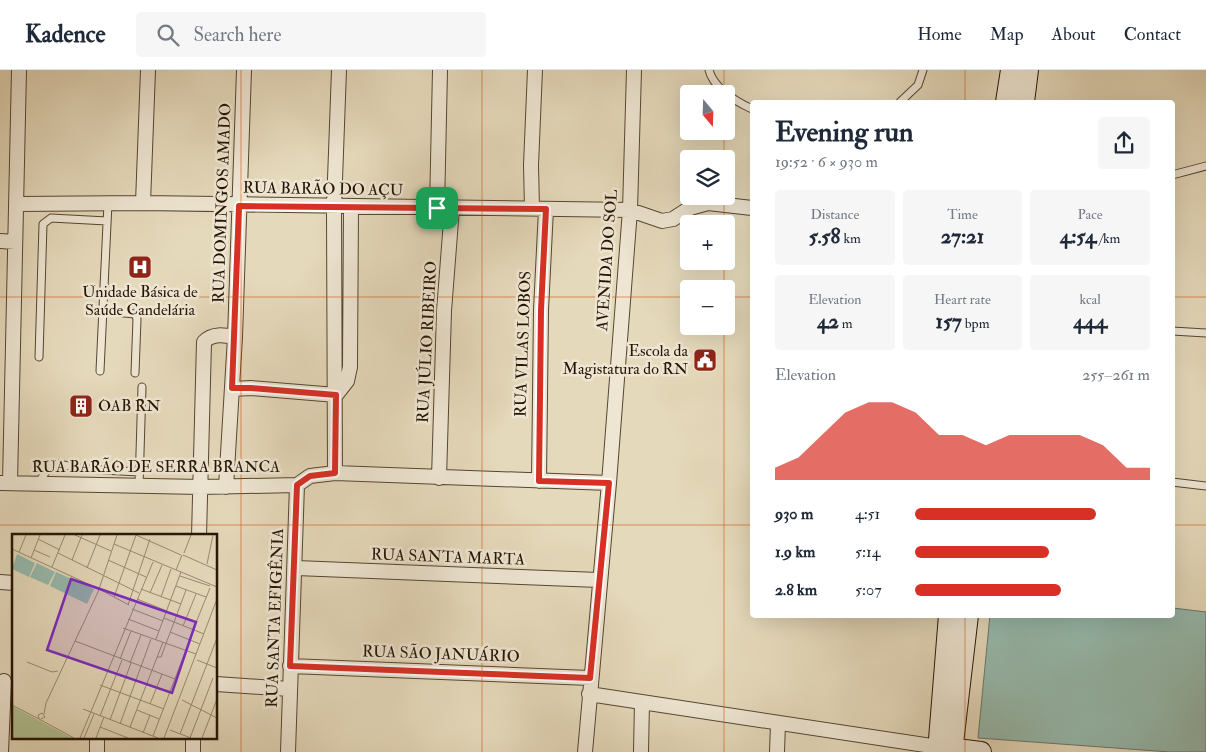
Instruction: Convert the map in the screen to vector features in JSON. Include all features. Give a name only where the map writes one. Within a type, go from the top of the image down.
[{"type":"main road","points":[[1006,100],[1011,70]]},
{"type":"main road","points":[[1024,100],[1028,70]]},
{"type":"main road","points":[[945,750],[950,618]]},
{"type":"main road","points":[[945,750],[967,618]]},
{"type":"main road","points":[[945,750],[981,752]]},
{"type":"street","points":[[5,483],[15,242],[19,70]]},
{"type":"street","points":[[143,203],[148,70]]},
{"type":"street","name":"RUA DOMINGOS AMADO","points":[[226,487],[235,337],[244,70]]},
{"type":"street","points":[[335,473],[334,207],[339,70]]},
{"type":"street","points":[[437,208],[440,70]]},
{"type":"street","name":"RUA VILAS LOBOS","points":[[535,70],[531,165],[539,209],[541,310],[539,481]]},
{"type":"street","name":"AVENIDA DO SOL","points":[[585,752],[590,678],[609,483],[630,210],[634,70]]},
{"type":"street","name":"RUA BARÃO DO AÇU","points":[[16,204],[143,203],[239,206],[630,210]]},
{"type":"street","points":[[630,210],[655,220],[667,220],[697,206],[721,204],[750,207]]},
{"type":"street","points":[[336,395],[347,381],[350,367],[351,207]]},
{"type":"street","name":"RUA JÚLIO RIBEIRO","points":[[439,478],[444,311],[452,208]]},
{"type":"street","points":[[0,241],[15,242]]},
{"type":"street","points":[[199,534],[204,342],[210,337],[218,335],[235,337]]},
{"type":"street","points":[[232,388],[336,395]]},
{"type":"street","name":"RUA BARÃO DE SERRA BRANCA","points":[[5,483],[201,487],[297,485],[310,476],[335,473],[609,483]]},
{"type":"street","name":"RUA SANTA EFIGÊNIA","points":[[288,752],[290,666],[296,568],[297,485]]},
{"type":"street","name":"RUA SANTA MARTA","points":[[296,568],[599,580]]},
{"type":"street","name":"RUA SÃO JANUÁRIO","points":[[290,666],[590,678]]},
{"type":"street","points":[[1,752],[6,681]]},
{"type":"street","points":[[218,684],[289,689]]},
{"type":"street","points":[[589,694],[945,750]]},
{"type":"street","points":[[640,752],[642,702]]},
{"type":"street","points":[[777,752],[778,724]]},
{"type":"lane","points":[[709,70],[719,88],[750,108]]},
{"type":"lane","points":[[902,100],[918,85],[923,70]]},
{"type":"lane","points":[[1175,174],[1206,166]]},
{"type":"lane","points":[[100,371],[108,203]]},
{"type":"lane","points":[[39,357],[43,224],[51,218],[107,221]]},
{"type":"lane","points":[[103,311],[135,314],[137,319],[134,373]]},
{"type":"lane","points":[[1175,329],[1206,333]]},
{"type":"lane","points":[[139,486],[142,387]]},
{"type":"lane","points":[[38,484],[50,466],[58,464],[139,472]]},
{"type":"lane","points":[[1175,482],[1206,486]]},
{"type":"water","points":[[1175,608],[1206,612],[1206,752],[1170,752],[978,738],[990,618],[1175,618]]},
{"type":"place","name":"Unidade Básica de Saúde Candelária","points":[[140,267]]},
{"type":"place","name":"Escola da Magistatura do RN","points":[[705,360]]},
{"type":"place","name":"OAB RN","points":[[81,406]]},
{"type":"route","points":[[239,206],[437,208],[546,209],[541,310],[539,481],[609,483],[590,678],[455,671],[290,666],[296,568],[297,485],[310,476],[335,473],[336,395],[232,388],[239,206]]}]
